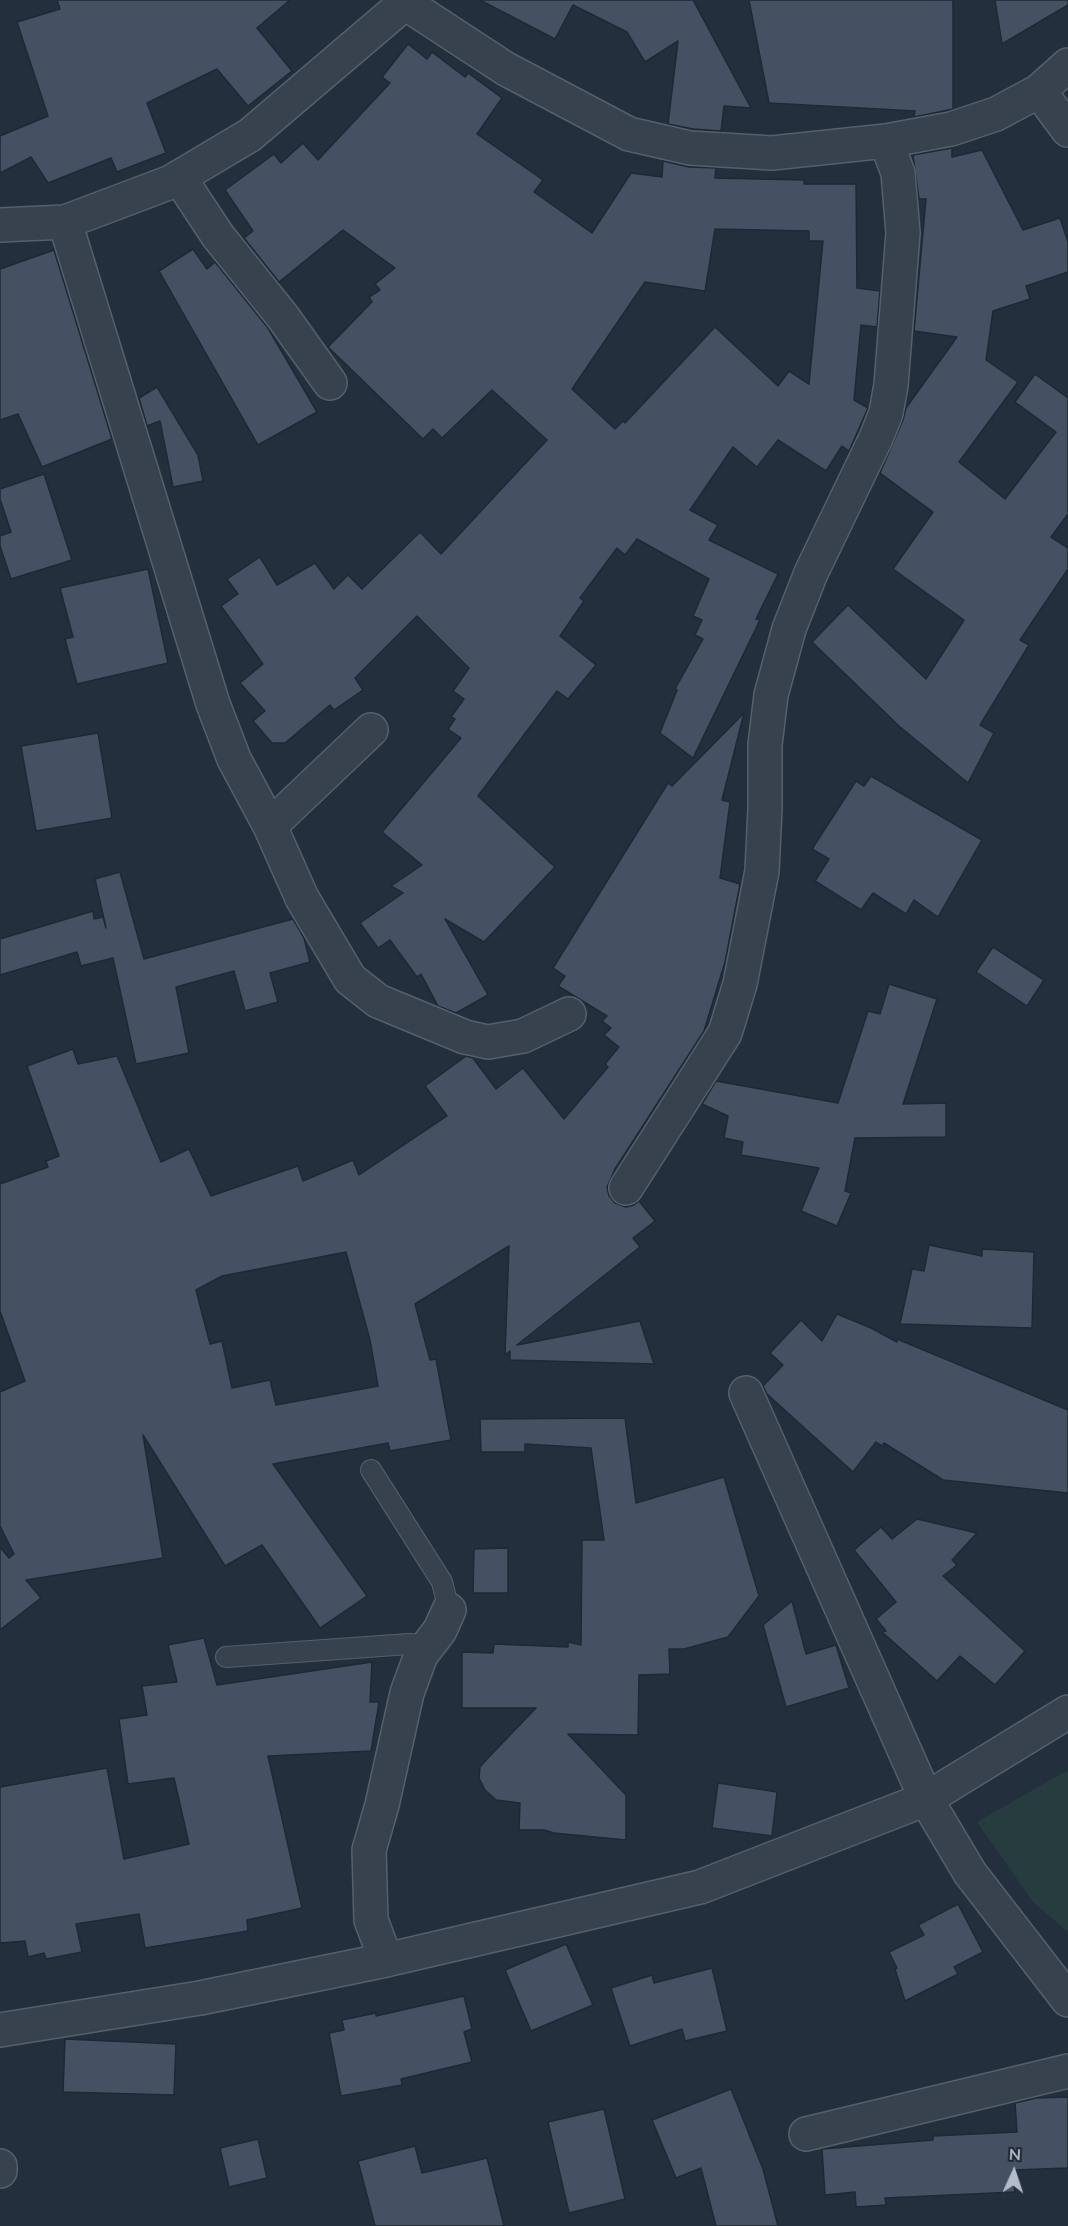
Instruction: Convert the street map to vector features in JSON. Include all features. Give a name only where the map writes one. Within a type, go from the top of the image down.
[{"type":"street","points":[[0,225],[65,222],[171,182],[250,135],[404,1],[506,69],[629,134],[690,148],[772,153],[886,141],[951,129],[996,114],[1039,91],[1068,65]]},
{"type":"street","points":[[1039,91],[1068,130]]},
{"type":"street","points":[[626,1188],[725,1033],[740,984],[762,871],[765,745],[771,695],[789,628],[811,573],[886,413],[891,385],[903,233],[898,173],[886,141]]},
{"type":"street","points":[[179,177],[218,236],[283,317],[330,382]]},
{"type":"street","points":[[65,222],[213,704],[234,759],[270,826],[302,898],[339,963],[350,979],[378,1001],[465,1037],[488,1042],[523,1036],[568,1014]]},
{"type":"street","points":[[270,826],[370,730]]},
{"type":"street","points":[[746,1393],[926,1799],[970,1874],[1068,2000]]},
{"type":"street","points":[[386,1960],[371,1920],[369,1850],[408,1693],[421,1655],[440,1630],[449,1610]]},
{"type":"street","points":[[0,2030],[200,1998],[386,1960],[700,1887],[926,1799],[1068,1712]]},
{"type":"street","points":[[806,2134],[1068,2071]]},
{"type":"street","points":[[0,2166],[0,2171]]},
{"type":"lane","points":[[371,1470],[442,1582],[449,1610]]},
{"type":"lane","points":[[226,1657],[409,1644],[427,1645]]},
{"type":"green space","points":[[1068,1770],[1068,1932],[1033,1902],[977,1822]]},
{"type":"building","points":[[57,0],[290,0],[257,28],[292,71],[248,106],[217,69],[147,103],[166,153],[117,172],[111,158],[48,183],[31,157],[0,173],[0,136],[48,116],[17,22],[60,9]]},
{"type":"building","points":[[480,0],[693,0],[751,108],[724,106],[721,131],[668,124],[678,41],[645,62],[627,32],[573,5],[555,39]]},
{"type":"building","points":[[749,0],[953,0],[953,109],[914,117],[915,111],[769,103]]},
{"type":"building","points":[[995,0],[1068,0],[1068,5],[1002,44]]},
{"type":"building","points":[[408,44],[427,59],[432,52],[465,77],[468,73],[502,98],[477,134],[543,180],[534,192],[592,233],[631,173],[662,177],[663,161],[689,167],[716,168],[715,178],[804,180],[804,184],[856,184],[857,288],[880,291],[877,327],[861,325],[854,400],[868,408],[849,451],[842,446],[826,471],[778,440],[757,467],[733,447],[690,510],[718,525],[709,540],[778,574],[756,619],[760,620],[693,758],[660,733],[677,690],[675,689],[703,639],[695,635],[702,620],[693,616],[709,579],[637,539],[625,555],[617,548],[580,598],[584,601],[560,636],[596,665],[568,699],[557,691],[478,796],[555,867],[484,942],[445,919],[488,995],[456,1013],[438,1006],[421,974],[417,977],[390,940],[378,948],[360,923],[403,893],[391,886],[422,865],[382,832],[461,738],[448,729],[455,719],[451,717],[464,699],[453,691],[469,668],[417,616],[355,678],[363,690],[334,710],[330,705],[285,743],[272,743],[253,721],[265,711],[240,683],[263,664],[221,606],[238,594],[227,579],[260,557],[277,585],[315,563],[334,589],[348,575],[362,589],[420,532],[441,554],[547,440],[492,390],[442,438],[433,429],[423,439],[328,347],[372,302],[369,297],[380,290],[375,284],[395,268],[343,230],[279,282],[244,238],[253,231],[225,190],[274,154],[281,163],[303,143],[318,160],[390,83],[382,77]],"holes":[[[715,229],[809,231],[809,241],[823,241],[809,384],[789,371],[778,386],[715,327],[625,423],[623,421],[615,429],[572,389],[645,282],[705,291]]]},
{"type":"building","points":[[952,148],[952,157],[982,150],[1023,230],[1060,218],[1068,242],[1068,272],[1026,286],[1030,299],[993,311],[986,360],[1018,382],[959,462],[1005,499],[1056,432],[1015,402],[1035,374],[1068,398],[1068,514],[1051,537],[1068,548],[1068,569],[1020,640],[1029,645],[980,725],[994,733],[968,783],[899,726],[812,642],[848,605],[926,679],[964,620],[893,569],[933,512],[880,473],[906,408],[957,337],[914,331],[926,199],[919,199],[913,155]]},
{"type":"building","points":[[193,249],[207,269],[215,262],[268,328],[317,412],[258,445],[159,271]]},
{"type":"building","points":[[54,250],[112,439],[42,467],[18,414],[0,420],[0,269]]},
{"type":"building","points":[[157,387],[198,455],[203,481],[173,487],[160,421],[147,426],[139,398]]},
{"type":"building","points":[[44,474],[72,560],[11,579],[0,546],[0,536],[11,532],[0,499],[0,489]]},
{"type":"building","points":[[148,569],[168,663],[77,684],[65,639],[73,637],[60,588]]},
{"type":"building","points":[[744,713],[722,800],[730,802],[720,878],[740,884],[725,962],[704,1031],[615,1169],[607,1187],[609,1196],[615,1203],[626,1207],[639,1201],[655,1221],[633,1238],[640,1247],[517,1345],[640,1321],[654,1364],[510,1360],[510,1351],[505,1355],[509,1246],[415,1304],[430,1360],[436,1359],[451,1440],[390,1451],[388,1443],[273,1464],[367,1596],[320,1628],[262,1545],[225,1566],[143,1435],[163,1558],[26,1580],[41,1598],[0,1630],[0,1547],[9,1558],[14,1554],[0,1526],[0,1392],[25,1381],[0,1311],[0,1184],[48,1167],[46,1161],[59,1156],[27,1066],[73,1049],[78,1064],[117,1056],[161,1162],[189,1149],[211,1196],[298,1166],[303,1181],[353,1160],[359,1175],[447,1116],[425,1086],[466,1056],[473,1058],[496,1089],[523,1068],[564,1119],[608,1067],[605,1064],[619,1047],[604,1035],[611,1028],[602,1021],[607,1016],[558,986],[565,976],[553,968],[668,783],[672,786]],"holes":[[[346,1252],[370,1340],[378,1386],[276,1405],[270,1380],[232,1388],[222,1341],[210,1344],[196,1290],[222,1276]]]},
{"type":"building","points":[[98,733],[112,818],[36,831],[21,746]]},
{"type":"building","points":[[871,776],[982,840],[938,917],[914,900],[906,914],[873,893],[861,910],[815,881],[829,859],[812,849],[856,781],[864,786]]},
{"type":"building","points":[[120,872],[144,959],[293,919],[304,938],[310,962],[270,973],[278,1002],[245,1011],[234,971],[176,987],[189,1053],[136,1064],[113,958],[81,966],[77,952],[0,975],[0,939],[93,911],[94,919],[103,917],[106,928],[95,879]]},
{"type":"building","points":[[993,947],[1044,980],[1027,1006],[976,972]]},
{"type":"building","points":[[889,984],[937,999],[903,1104],[946,1103],[946,1137],[855,1138],[845,1191],[851,1193],[837,1226],[801,1211],[819,1168],[741,1155],[743,1142],[724,1138],[728,1116],[702,1104],[716,1081],[838,1103],[868,1011],[880,1014]]},
{"type":"building","points":[[929,1245],[982,1256],[982,1249],[1034,1252],[1032,1328],[900,1324],[912,1269],[924,1271]]},
{"type":"building","points":[[837,1314],[897,1342],[897,1339],[1068,1410],[1068,1493],[943,1480],[884,1443],[882,1446],[876,1442],[853,1472],[767,1394],[763,1386],[783,1365],[770,1353],[801,1320],[822,1341]]},
{"type":"building","points":[[625,1418],[636,1503],[724,1477],[759,1596],[728,1637],[684,1649],[669,1649],[670,1674],[639,1675],[638,1735],[568,1734],[626,1795],[626,1840],[544,1830],[519,1830],[520,1803],[496,1800],[485,1790],[479,1778],[480,1767],[536,1708],[462,1708],[462,1652],[493,1653],[494,1644],[568,1647],[568,1642],[581,1645],[582,1540],[604,1540],[591,1448],[525,1444],[525,1452],[481,1452],[480,1419]]},
{"type":"building","points":[[917,1519],[977,1533],[952,1560],[957,1565],[943,1576],[1025,1651],[995,1685],[960,1656],[937,1681],[882,1632],[886,1631],[876,1619],[896,1602],[854,1550],[881,1527],[892,1539]]},
{"type":"building","points":[[508,1548],[508,1593],[473,1593],[474,1549]]},
{"type":"building","points":[[792,1601],[806,1654],[836,1645],[849,1688],[786,1707],[763,1625]]},
{"type":"building","points":[[204,1638],[217,1685],[372,1662],[370,1702],[379,1702],[371,1751],[268,1756],[302,1908],[247,1920],[248,1931],[145,1948],[139,1914],[76,1924],[82,1952],[46,1959],[44,1953],[28,1957],[25,1941],[0,1943],[0,1787],[107,1768],[124,1859],[189,1844],[174,1778],[128,1784],[119,1719],[147,1715],[142,1686],[177,1682],[168,1645]]},
{"type":"building","points":[[718,1783],[777,1792],[772,1836],[712,1828]]},
{"type":"building","points":[[958,1904],[983,1952],[954,1967],[958,1974],[905,2001],[895,1969],[897,1968],[889,1952],[924,1935],[918,1925]]},
{"type":"building","points":[[566,1944],[593,2005],[531,2031],[505,1970]]},
{"type":"building","points":[[712,1968],[727,2031],[685,2041],[682,2029],[630,2046],[611,1988],[652,1975],[654,1983]]},
{"type":"building","points":[[464,1996],[472,2029],[464,2032],[472,2062],[401,2079],[402,2085],[341,2096],[329,2033],[344,2030],[342,2020],[376,2013],[376,2016]]},
{"type":"building","points":[[65,2039],[176,2044],[174,2095],[63,2092]]},
{"type":"building","points":[[731,2089],[763,2169],[778,2226],[716,2226],[701,2168],[676,2178],[652,2120]]},
{"type":"building","points":[[1068,2097],[1068,2168],[1013,2170],[1015,2192],[885,2198],[886,2205],[856,2207],[855,2192],[825,2195],[822,2149],[933,2140],[933,2136],[1017,2132],[1015,2103],[1036,2098]]},
{"type":"building","points":[[604,2109],[625,2199],[569,2213],[548,2122]]},
{"type":"building","points":[[258,2139],[267,2178],[229,2187],[220,2148]]},
{"type":"building","points":[[415,2146],[422,2173],[487,2158],[504,2226],[375,2226],[358,2161]]}]
